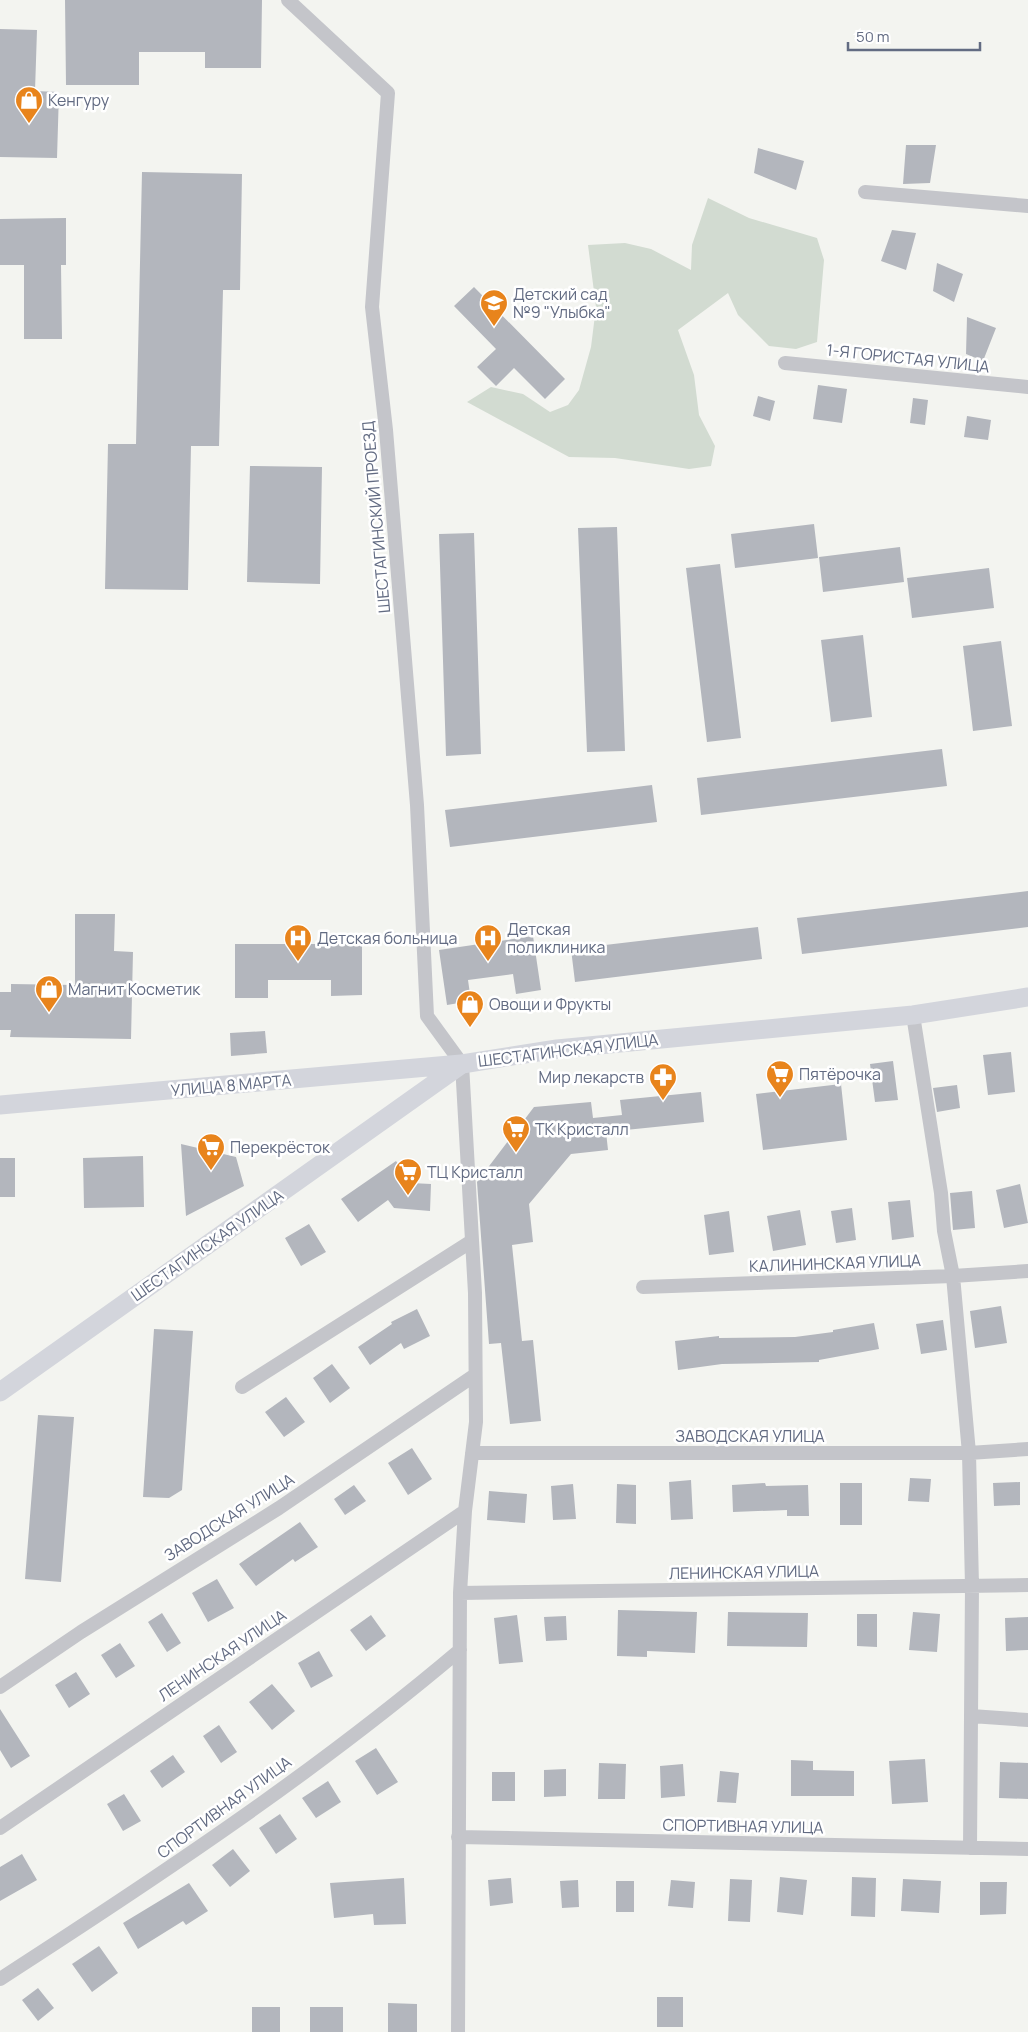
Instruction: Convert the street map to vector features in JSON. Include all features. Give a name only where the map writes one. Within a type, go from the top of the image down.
[{"type":"main road","name":"ШЕСТАГИНСКАЯ УЛИЦА","points":[[0,1392],[462,1064],[556,1049],[913,1015],[1028,998]]},
{"type":"main road","name":"УЛИЦА 8 МАРТА","points":[[0,1106],[462,1064]]},
{"type":"street","name":"ШЕСТАГИНСКИЙ ПРОЕЗД","points":[[288,0],[388,93],[372,307],[387,439],[417,805],[427,1016],[462,1064]]},
{"type":"street","points":[[865,192],[1028,206]]},
{"type":"street","name":"1-Я ГОРИСТАЯ УЛИЦА","points":[[784,363],[1028,387]]},
{"type":"street","points":[[913,1015],[941,1193],[944,1231],[954,1276],[969,1453],[972,1586],[970,1848]]},
{"type":"street","points":[[458,2032],[460,1593],[465,1511],[476,1422],[472,1241],[462,1064]]},
{"type":"street","points":[[242,1387],[472,1241]]},
{"type":"street","name":"КАЛИНИНСКАЯ УЛИЦА","points":[[643,1287],[954,1276],[1028,1271]]},
{"type":"street","name":"ЗАВОДСКАЯ УЛИЦА","points":[[0,1687],[81,1632],[279,1508],[475,1375]]},
{"type":"street","name":"ЗАВОДСКАЯ УЛИЦА","points":[[472,1454],[969,1453],[1028,1449]]},
{"type":"street","name":"ЛЕНИНСКАЯ УЛИЦА","points":[[0,1828],[465,1511]]},
{"type":"street","name":"ЛЕНИНСКАЯ УЛИЦА","points":[[460,1593],[1028,1585]]},
{"type":"street","name":"СПОРТИВНАЯ УЛИЦА","points":[[0,1979],[137,1890],[393,1706],[460,1650]]},
{"type":"street","points":[[971,1716],[1028,1720]]},
{"type":"street","name":"СПОРТИВНАЯ УЛИЦА","points":[[458,1837],[1028,1849]]},
{"type":"shaded area","points":[[708,198],[749,218],[817,238],[824,260],[817,342],[796,349],[769,346],[738,315],[728,293],[678,330],[694,375],[699,415],[715,446],[711,466],[689,469],[615,458],[569,457],[467,402],[491,387],[523,394],[550,412],[568,405],[579,390],[591,347],[596,307],[588,245],[625,243],[651,249],[691,270],[692,245]]},
{"type":"building","points":[[65,0],[262,0],[261,68],[205,68],[205,52],[139,52],[139,85],[66,85]]},
{"type":"building","name":"Кенгуру","points":[[0,29],[37,30],[35,91],[59,92],[57,158],[0,157]]},
{"type":"building","points":[[906,145],[936,145],[930,183],[903,184]]},
{"type":"building","points":[[758,148],[804,161],[796,190],[754,173]]},
{"type":"building","points":[[142,172],[242,174],[240,290],[223,290],[219,446],[191,446],[188,590],[105,589],[108,444],[136,444]]},
{"type":"building","points":[[66,218],[66,265],[61,265],[62,339],[24,339],[24,265],[0,265],[0,219]]},
{"type":"building","points":[[892,230],[916,233],[906,270],[881,261]]},
{"type":"building","points":[[937,263],[963,274],[954,302],[933,291]]},
{"type":"building","name":"Детский сад №9 \"Улыбка\"","points":[[474,287],[565,379],[545,399],[514,368],[496,386],[477,367],[496,349],[454,306]]},
{"type":"building","points":[[967,317],[996,328],[983,361],[966,354]]},
{"type":"building","points":[[818,385],[847,389],[842,423],[813,419]]},
{"type":"building","points":[[758,396],[775,401],[770,421],[753,416]]},
{"type":"building","points":[[913,398],[928,400],[925,425],[910,423]]},
{"type":"building","points":[[967,416],[991,420],[988,440],[964,437]]},
{"type":"building","points":[[250,466],[322,467],[320,584],[247,582]]},
{"type":"building","points":[[814,524],[818,558],[735,568],[731,534]]},
{"type":"building","points":[[617,527],[625,751],[587,752],[578,528]]},
{"type":"building","points":[[474,533],[481,754],[446,756],[439,534]]},
{"type":"building","points":[[900,547],[904,582],[823,592],[819,557]]},
{"type":"building","points":[[720,564],[741,738],[707,742],[686,568]]},
{"type":"building","points":[[989,568],[994,608],[912,618],[907,578]]},
{"type":"building","points":[[863,635],[872,717],[831,722],[821,640]]},
{"type":"building","points":[[1001,641],[1012,726],[973,731],[963,646]]},
{"type":"building","points":[[942,749],[947,786],[701,815],[697,778]]},
{"type":"building","points":[[652,785],[657,822],[450,847],[445,810]]},
{"type":"building","points":[[1028,891],[1028,927],[802,954],[797,918]]},
{"type":"building","points":[[75,914],[115,914],[114,951],[133,952],[131,1039],[10,1037],[11,1030],[0,1030],[0,992],[11,992],[11,984],[75,985]]},
{"type":"building","points":[[758,927],[762,959],[575,982],[571,949]]},
{"type":"building","name":"Детская поликлиника","points":[[533,936],[541,990],[516,994],[513,974],[468,980],[471,1001],[447,1005],[439,950]]},
{"type":"building","name":"Детская больница","points":[[235,944],[362,944],[362,995],[331,996],[331,980],[268,980],[268,998],[235,998]]},
{"type":"building","points":[[265,1031],[267,1053],[231,1056],[230,1033]]},
{"type":"building","points":[[1011,1052],[1015,1092],[988,1095],[983,1055]]},
{"type":"building","points":[[893,1061],[898,1100],[875,1102],[870,1064]]},
{"type":"building","points":[[841,1084],[847,1140],[763,1150],[756,1094]]},
{"type":"building","points":[[957,1085],[960,1108],[937,1112],[933,1088]]},
{"type":"building","points":[[701,1092],[704,1122],[606,1132],[608,1150],[571,1154],[529,1204],[533,1242],[512,1245],[522,1341],[533,1340],[541,1421],[510,1424],[501,1343],[489,1344],[477,1182],[534,1107],[591,1102],[593,1118],[622,1115],[620,1100]]},
{"type":"building","name":"Перекрёсток","points":[[181,1144],[236,1157],[244,1186],[186,1216]]},
{"type":"building","points":[[143,1156],[144,1207],[84,1208],[83,1158]]},
{"type":"building","points":[[0,1158],[15,1158],[15,1197],[0,1197]]},
{"type":"building","points":[[396,1161],[411,1183],[431,1184],[430,1211],[394,1208],[388,1200],[358,1222],[341,1199]]},
{"type":"building","points":[[1020,1184],[1028,1223],[1004,1228],[996,1190]]},
{"type":"building","points":[[972,1191],[975,1228],[953,1230],[950,1193]]},
{"type":"building","points":[[910,1200],[914,1237],[892,1240],[888,1202]]},
{"type":"building","points":[[852,1208],[856,1240],[836,1243],[831,1211]]},
{"type":"building","points":[[800,1210],[806,1245],[773,1251],[767,1216]]},
{"type":"building","points":[[729,1211],[734,1252],[709,1255],[704,1215]]},
{"type":"building","points":[[309,1224],[326,1252],[301,1266],[285,1238]]},
{"type":"building","points":[[1001,1306],[1007,1343],[975,1348],[970,1311]]},
{"type":"building","points":[[417,1309],[430,1336],[404,1349],[401,1343],[370,1365],[358,1347],[392,1324],[391,1322]]},
{"type":"building","points":[[943,1320],[947,1350],[921,1354],[916,1324]]},
{"type":"building","points":[[874,1323],[879,1349],[819,1360],[819,1362],[722,1364],[678,1370],[675,1341],[719,1336],[719,1338],[795,1337],[833,1332],[833,1330]]},
{"type":"building","points":[[154,1329],[193,1331],[182,1490],[169,1498],[143,1497]]},
{"type":"building","points":[[332,1364],[350,1388],[330,1403],[313,1378]]},
{"type":"building","points":[[286,1397],[305,1422],[284,1437],[265,1412]]},
{"type":"building","points":[[38,1415],[74,1417],[61,1582],[25,1579]]},
{"type":"building","points":[[412,1448],[432,1479],[408,1495],[388,1463]]},
{"type":"building","points":[[910,1478],[931,1479],[929,1502],[908,1501]]},
{"type":"building","points":[[691,1480],[693,1519],[671,1520],[669,1482]]},
{"type":"building","points":[[1020,1482],[1020,1505],[994,1506],[993,1483]]},
{"type":"building","points":[[765,1483],[766,1486],[808,1485],[809,1516],[787,1516],[787,1510],[733,1512],[732,1485]]},
{"type":"building","points":[[840,1483],[862,1483],[862,1525],[840,1525]]},
{"type":"building","points":[[573,1484],[576,1519],[553,1520],[551,1486]]},
{"type":"building","points":[[617,1484],[636,1485],[636,1524],[616,1523]]},
{"type":"building","points":[[354,1485],[366,1501],[345,1515],[334,1499]]},
{"type":"building","points":[[489,1491],[527,1494],[525,1523],[487,1520]]},
{"type":"building","points":[[300,1522],[318,1547],[295,1562],[293,1559],[256,1586],[239,1564]]},
{"type":"building","points":[[217,1579],[234,1608],[208,1622],[192,1593]]},
{"type":"building","points":[[618,1610],[697,1612],[695,1653],[647,1651],[647,1657],[617,1656]]},
{"type":"building","points":[[728,1612],[808,1613],[807,1647],[727,1646]]},
{"type":"building","points":[[913,1612],[940,1614],[937,1652],[909,1650]]},
{"type":"building","points":[[162,1613],[181,1643],[167,1652],[148,1622]]},
{"type":"building","points":[[857,1614],[877,1614],[877,1647],[857,1646]]},
{"type":"building","points":[[371,1615],[386,1636],[366,1651],[350,1630]]},
{"type":"building","points":[[517,1615],[523,1662],[499,1664],[494,1618]]},
{"type":"building","points":[[566,1616],[567,1640],[546,1641],[544,1617]]},
{"type":"building","points":[[1028,1617],[1028,1650],[1006,1651],[1005,1618]]},
{"type":"building","points":[[120,1643],[135,1666],[116,1678],[101,1655]]},
{"type":"building","points":[[319,1651],[333,1676],[311,1688],[298,1663]]},
{"type":"building","points":[[76,1672],[90,1694],[69,1708],[55,1685]]},
{"type":"building","points":[[272,1684],[295,1711],[272,1730],[249,1702]]},
{"type":"building","points":[[0,1709],[30,1756],[11,1768],[0,1750]]},
{"type":"building","points":[[219,1725],[237,1752],[221,1763],[203,1736]]},
{"type":"building","points":[[376,1748],[398,1782],[377,1795],[355,1761]]},
{"type":"building","points":[[173,1755],[185,1772],[162,1788],[150,1771]]},
{"type":"building","points":[[925,1759],[928,1802],[892,1804],[889,1761]]},
{"type":"building","points":[[791,1760],[813,1761],[813,1770],[854,1771],[854,1796],[791,1796]]},
{"type":"building","points":[[1000,1762],[1028,1763],[1028,1799],[999,1798]]},
{"type":"building","points":[[599,1763],[626,1764],[625,1799],[598,1799]]},
{"type":"building","points":[[683,1764],[685,1796],[661,1798],[660,1766]]},
{"type":"building","points":[[566,1769],[566,1796],[544,1797],[544,1770]]},
{"type":"building","points":[[720,1771],[739,1773],[736,1803],[717,1802]]},
{"type":"building","points":[[492,1772],[515,1772],[515,1801],[492,1801]]},
{"type":"building","points":[[328,1781],[341,1802],[316,1818],[302,1798]]},
{"type":"building","points":[[124,1794],[141,1821],[123,1831],[107,1804]]},
{"type":"building","points":[[280,1814],[297,1839],[276,1854],[259,1828]]},
{"type":"building","points":[[233,1849],[250,1871],[230,1887],[212,1865]]},
{"type":"building","points":[[22,1854],[37,1880],[0,1901],[0,1867]]},
{"type":"building","points":[[780,1877],[807,1880],[803,1915],[777,1912]]},
{"type":"building","points":[[852,1877],[876,1878],[875,1917],[851,1916]]},
{"type":"building","points":[[404,1878],[406,1924],[374,1925],[373,1914],[334,1918],[330,1883]]},
{"type":"building","points":[[511,1878],[513,1903],[490,1906],[488,1880]]},
{"type":"building","points":[[730,1879],[752,1880],[750,1922],[728,1921]]},
{"type":"building","points":[[903,1879],[941,1881],[939,1913],[901,1911]]},
{"type":"building","points":[[578,1880],[579,1907],[562,1908],[560,1881]]},
{"type":"building","points":[[671,1880],[695,1882],[693,1908],[668,1906]]},
{"type":"building","points":[[616,1881],[634,1881],[634,1912],[616,1912]]},
{"type":"building","points":[[980,1882],[1007,1882],[1006,1914],[980,1915]]},
{"type":"building","points":[[189,1883],[208,1911],[186,1925],[183,1921],[138,1949],[123,1923]]},
{"type":"building","points":[[99,1946],[118,1973],[92,1992],[72,1964]]},
{"type":"building","points":[[38,1988],[54,2008],[38,2021],[22,2000]]},
{"type":"building","points":[[657,1997],[683,1997],[683,2027],[657,2027]]},
{"type":"building","points":[[388,2003],[417,2004],[417,2032],[388,2032]]},
{"type":"building","points":[[252,2007],[280,2007],[280,2032],[252,2032]]},
{"type":"building","points":[[310,2007],[343,2007],[343,2032],[310,2032]]},
{"type":"place","name":"Кенгуру","points":[[29,124]]},
{"type":"place","name":"Детский сад №9 \"Улыбка\"","points":[[494,327]]},
{"type":"place","name":"Детская больница","points":[[298,962]]},
{"type":"place","name":"Детская поликлиника","points":[[488,962]]},
{"type":"place","name":"Магнит Косметик","points":[[49,1013]]},
{"type":"place","name":"Овощи и Фрукты","points":[[470,1028]]},
{"type":"place","name":"Пятёрочка","points":[[780,1098]]},
{"type":"place","name":"Мир лекарств","points":[[663,1101]]},
{"type":"place","name":"ТК Кристалл","points":[[516,1153]]},
{"type":"place","name":"Перекрёсток","points":[[211,1171]]},
{"type":"place","name":"ТЦ Кристалл","points":[[408,1196]]}]
